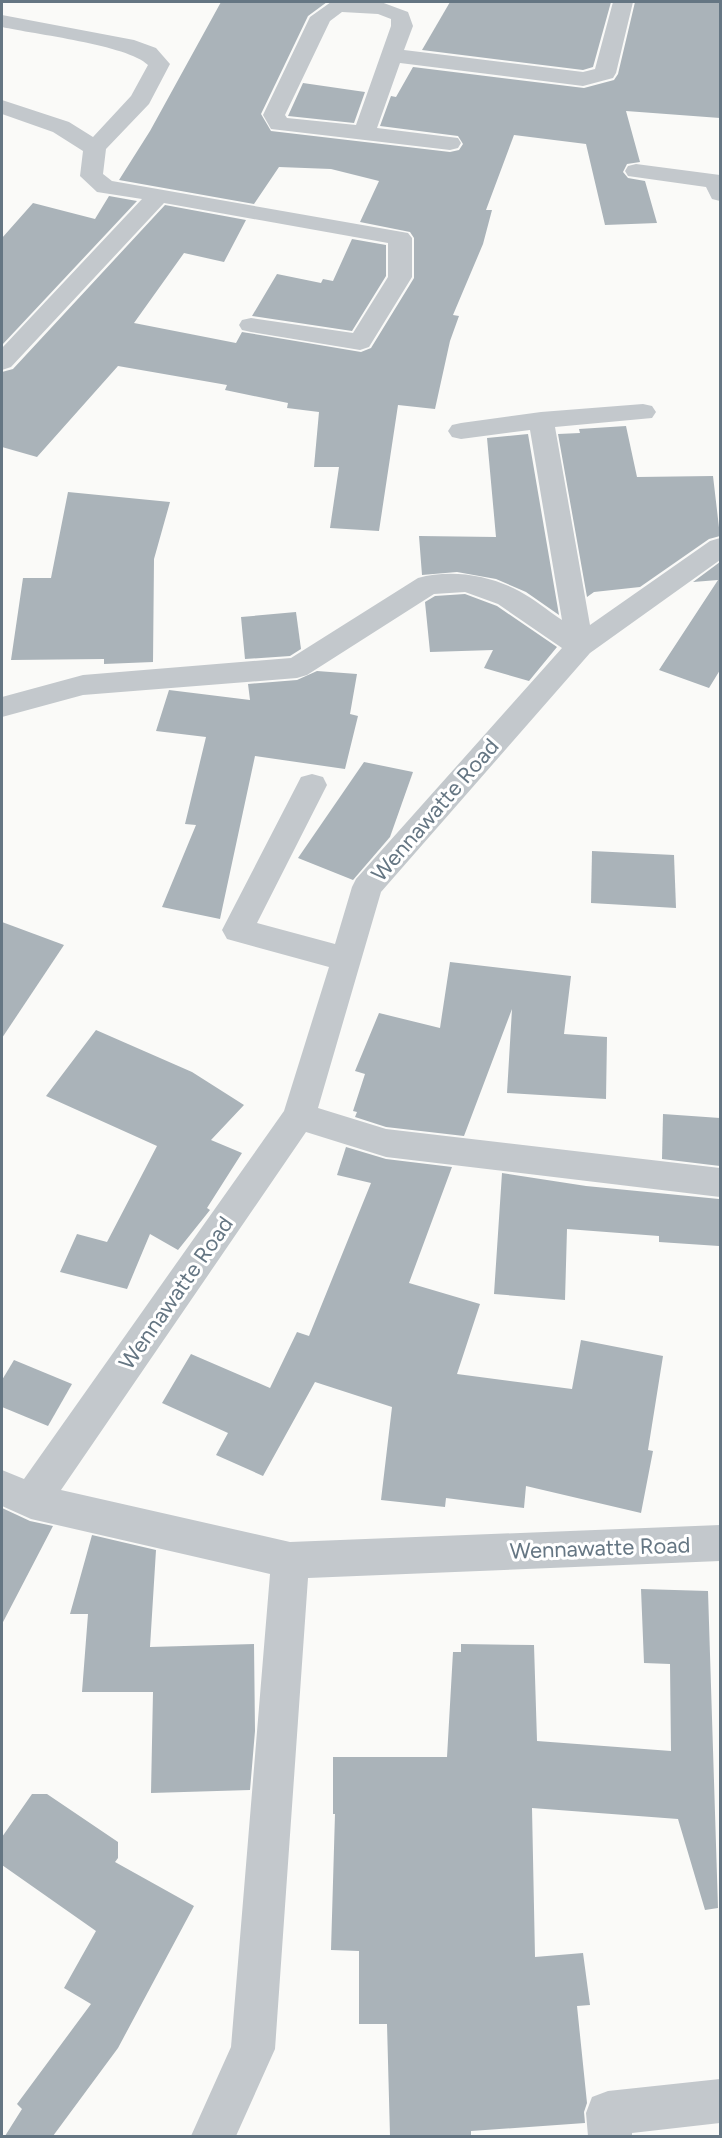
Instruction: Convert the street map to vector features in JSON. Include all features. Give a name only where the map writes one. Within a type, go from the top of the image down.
[{"type":"street","points":[[390,55],[583,79],[605,73],[623,2]]},
{"type":"street","points":[[364,133],[402,26],[401,16],[381,8],[338,6],[321,17],[274,115],[279,124],[450,143]]},
{"type":"street","points":[[2,21],[86,35],[126,45],[148,53],[159,64],[141,99],[94,148],[91,176],[105,188],[159,195],[400,238],[400,277],[360,342],[251,325]]},
{"type":"street","points":[[2,106],[61,127],[94,148]]},
{"type":"street","points":[[636,171],[715,181],[720,194]]},
{"type":"street","points":[[2,362],[159,195]]},
{"type":"street","points":[[461,431],[541,420],[643,412]]},
{"type":"street","points":[[541,420],[580,646]]},
{"type":"street","name":"Wennawatte Road","points":[[720,547],[580,646],[367,887],[299,1116],[16,1494],[290,1560],[720,1543]]},
{"type":"street","points":[[2,707],[83,685],[297,668],[428,585],[466,583],[508,597],[580,646]]},
{"type":"street","points":[[312,785],[238,930],[347,960]]},
{"type":"street","points":[[299,1116],[386,1143],[720,1183]]},
{"type":"street","points":[[213,2136],[253,2049],[290,1560]]},
{"type":"street","points":[[610,2136],[608,2113],[720,2101]]},
{"type":"building","points":[[221,2],[327,2],[308,16],[261,114],[271,131],[450,152],[459,150],[463,144],[458,136],[380,126],[391,96],[396,97],[413,67],[584,88],[614,80],[618,74],[635,2],[720,2],[720,118],[626,111],[640,162],[627,164],[623,172],[628,178],[645,181],[657,223],[605,225],[586,144],[514,135],[486,210],[492,210],[483,244],[453,315],[459,316],[450,341],[435,409],[398,405],[379,531],[330,528],[339,467],[314,467],[319,412],[287,408],[288,403],[225,390],[227,385],[118,366],[37,457],[2,447],[2,372],[13,369],[165,205],[246,220],[224,262],[184,253],[134,323],[236,343],[242,332],[361,352],[371,348],[414,278],[414,238],[410,232],[360,222],[379,181],[331,169],[279,167],[254,204],[119,180],[150,131]]},
{"type":"building","points":[[450,2],[611,2],[593,67],[583,70],[422,50]]},
{"type":"building","points":[[303,83],[365,92],[354,123],[288,116]]},
{"type":"building","points":[[109,196],[137,201],[2,345],[2,238],[33,203],[95,219]]},
{"type":"building","points":[[352,239],[386,245],[386,276],[352,331],[252,316],[277,274],[321,283],[323,279],[333,281]]},
{"type":"building","points":[[626,426],[637,477],[713,476],[720,536],[709,539],[640,587],[594,592],[587,597],[558,434],[580,433],[579,429]]},
{"type":"building","points":[[528,434],[559,615],[526,592],[496,579],[457,572],[422,575],[419,536],[496,537],[487,438]]},
{"type":"building","points":[[68,492],[170,502],[154,559],[153,662],[104,664],[104,659],[11,660],[23,578],[51,578]]},
{"type":"building","points":[[720,562],[720,670],[709,688],[659,670],[718,580],[693,582]]},
{"type":"building","points":[[465,594],[497,606],[557,647],[529,681],[484,668],[493,650],[430,652],[425,602],[435,596]]},
{"type":"building","points":[[296,612],[301,649],[290,656],[245,659],[241,617]]},
{"type":"building","points":[[317,671],[357,674],[350,714],[358,716],[345,769],[255,756],[220,919],[162,907],[196,825],[185,824],[206,737],[156,731],[169,690],[250,700],[248,684],[297,680]]},
{"type":"building","points":[[364,762],[413,772],[390,837],[353,880],[298,858]]},
{"type":"building","points":[[592,851],[674,855],[676,908],[591,903]]},
{"type":"building","points":[[2,922],[64,945],[2,1038]]},
{"type":"building","points":[[450,962],[571,976],[564,1034],[607,1037],[606,1099],[507,1093],[512,1009],[464,1136],[386,1127],[355,1117],[357,1112],[353,1111],[365,1074],[355,1071],[379,1013],[440,1028]]},
{"type":"building","points":[[96,1030],[192,1072],[244,1105],[211,1140],[242,1153],[207,1208],[210,1210],[178,1250],[150,1234],[127,1289],[60,1272],[77,1234],[107,1242],[157,1146],[46,1096]]},
{"type":"building","points":[[663,1114],[720,1118],[720,1166],[662,1159]]},
{"type":"building","points":[[346,1147],[386,1159],[452,1167],[409,1283],[480,1304],[457,1374],[572,1389],[581,1340],[663,1356],[648,1450],[653,1451],[641,1513],[526,1486],[524,1508],[446,1498],[445,1507],[381,1500],[392,1407],[315,1382],[263,1476],[216,1455],[228,1433],[162,1403],[191,1354],[270,1388],[297,1332],[309,1336],[371,1183],[337,1175]]},
{"type":"building","points":[[502,1173],[586,1186],[719,1199],[719,1246],[659,1242],[659,1236],[567,1229],[565,1300],[494,1294]]},
{"type":"building","points":[[14,1360],[72,1384],[48,1426],[2,1407],[2,1380]]},
{"type":"building","points":[[2,1508],[30,1521],[53,1526],[2,1624]]},
{"type":"building","points":[[92,1535],[156,1550],[150,1647],[254,1644],[255,1731],[250,1790],[151,1793],[153,1692],[82,1692],[88,1614],[70,1614]]},
{"type":"building","points":[[641,1589],[708,1591],[718,1908],[705,1910],[678,1819],[532,1808],[535,1957],[583,1953],[590,2005],[577,2006],[587,2103],[584,2112],[585,2123],[471,2131],[471,2136],[390,2136],[387,2024],[359,2024],[359,1951],[331,1950],[335,1814],[333,1814],[333,1757],[447,1757],[453,1652],[461,1652],[461,1644],[534,1645],[537,1741],[671,1751],[670,1664],[644,1663]]},
{"type":"building","points":[[32,1794],[47,1794],[118,1842],[118,1858],[115,1862],[194,1906],[118,2048],[53,2136],[5,2136],[22,2109],[17,2104],[91,2004],[64,1988],[96,1931],[2,1865],[2,1837]]}]
